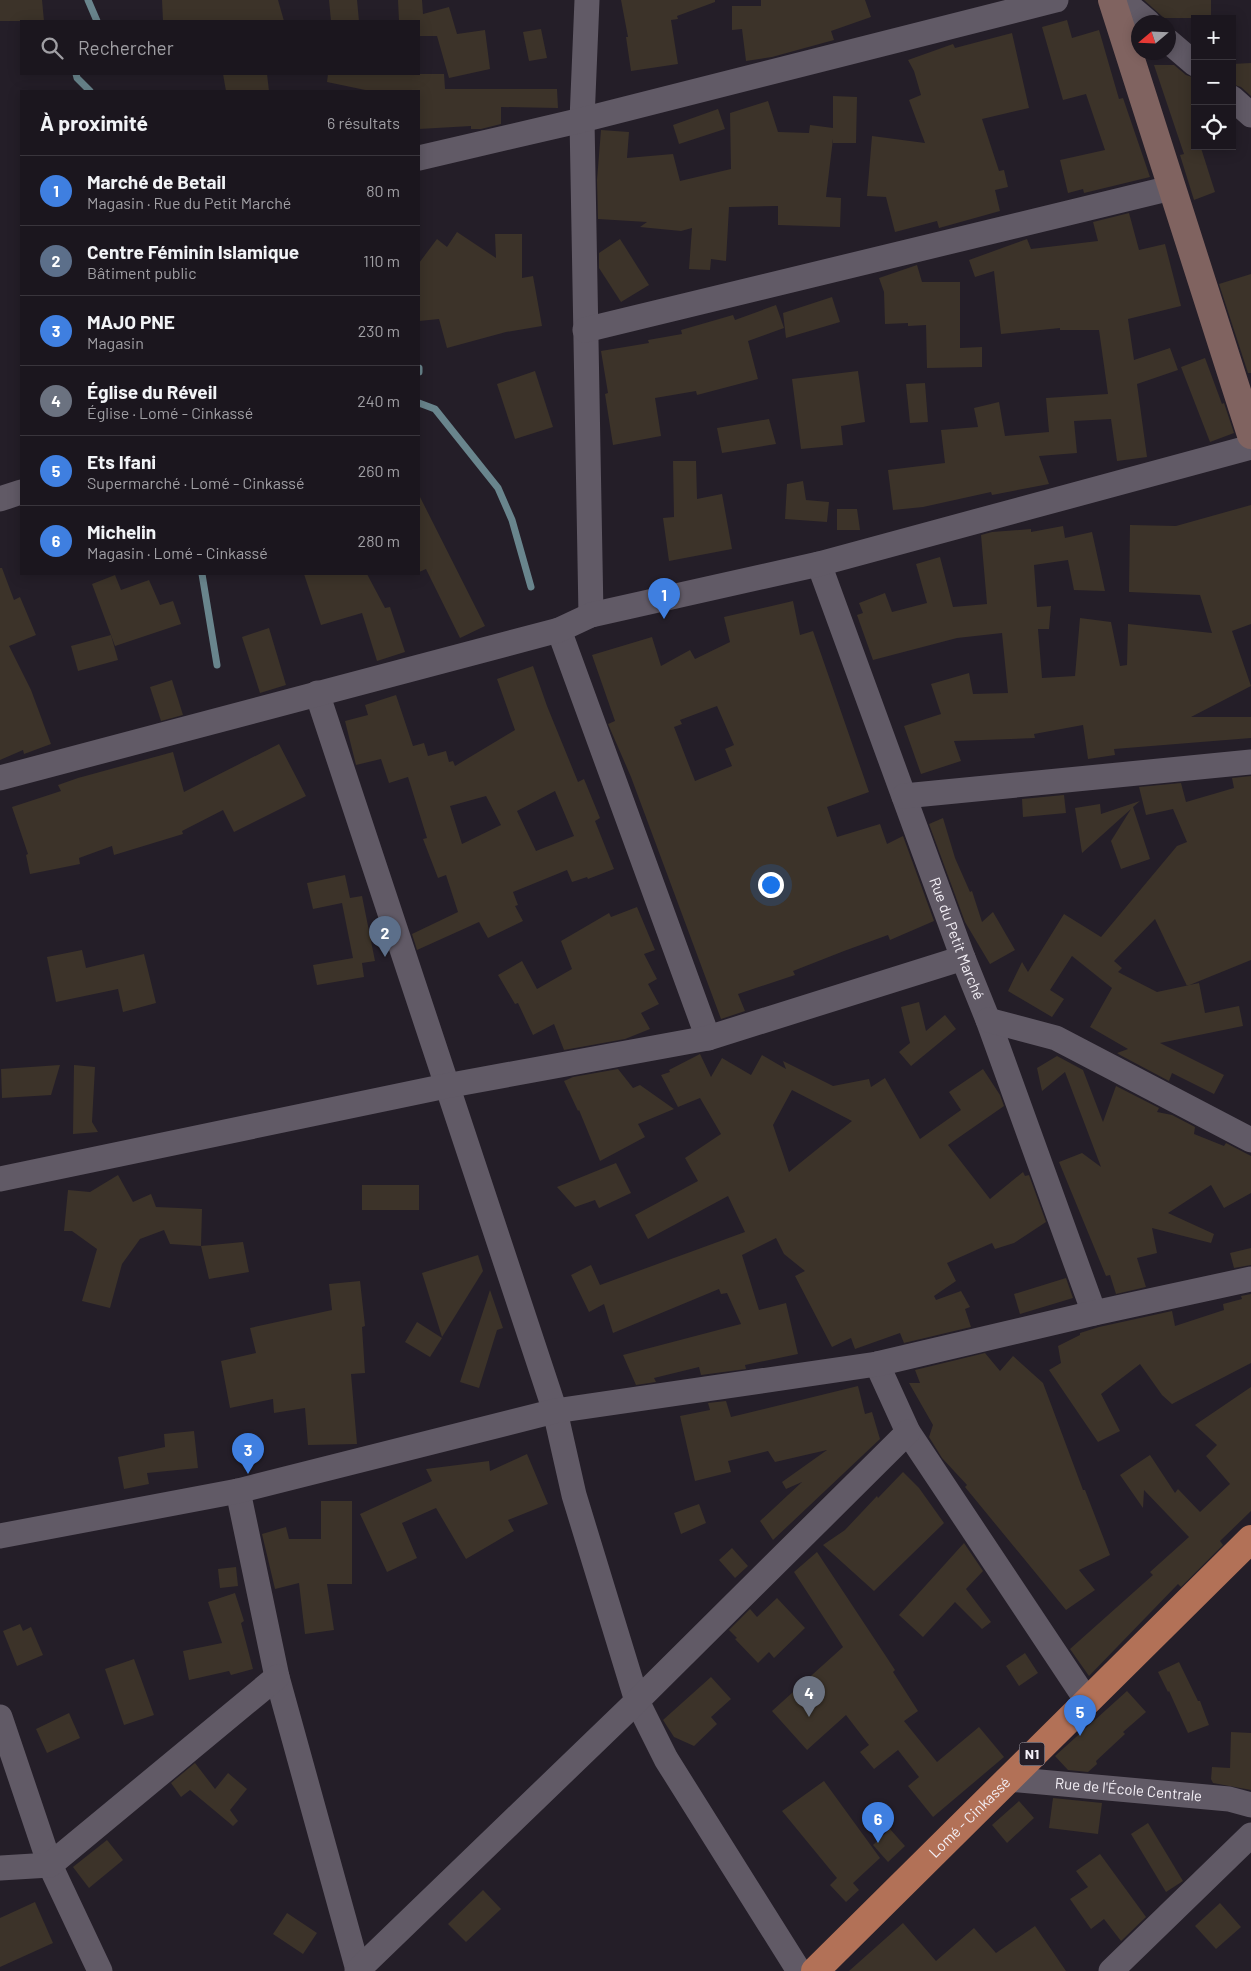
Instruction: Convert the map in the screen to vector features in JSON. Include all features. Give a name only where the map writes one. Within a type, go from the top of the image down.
[{"type":"highway","name":"Lomé - Cinkassé","points":[[815,1971],[1251,1539]]},
{"type":"main road","points":[[1112,0],[1251,435]]},
{"type":"street","points":[[586,0],[582,120],[591,615]]},
{"type":"street","points":[[420,158],[582,120],[1056,0]]},
{"type":"street","points":[[1122,0],[1140,15]]},
{"type":"street","points":[[1176,48],[1191,61]]},
{"type":"street","points":[[1236,102],[1251,115]]},
{"type":"street","points":[[585,330],[1171,188]]},
{"type":"street","points":[[0,778],[559,630],[591,615],[819,564],[1251,447]]},
{"type":"street","points":[[0,499],[20,492]]},
{"type":"street","name":"Rue du Petit Marché","points":[[819,564],[1094,1313]]},
{"type":"street","points":[[559,630],[708,1038]]},
{"type":"street","points":[[317,693],[554,1411],[574,1495],[637,1701],[666,1759],[799,1971]]},
{"type":"street","points":[[904,796],[1251,762]]},
{"type":"street","points":[[0,1179],[446,1086],[708,1038],[963,958]]},
{"type":"street","points":[[988,1020],[1056,1038],[1251,1140]]},
{"type":"street","points":[[0,1536],[238,1491],[554,1411],[877,1364],[1094,1313],[1251,1279]]},
{"type":"street","points":[[877,1364],[908,1432],[1087,1701]]},
{"type":"street","points":[[238,1491],[277,1678],[357,1970],[637,1701],[908,1432]]},
{"type":"street","points":[[0,1868],[50,1864],[277,1678]]},
{"type":"street","points":[[0,1717],[50,1864],[100,1971]]},
{"type":"street","name":"Rue de l'École Centrale","points":[[1007,1779],[1229,1799],[1251,1805]]},
{"type":"street","points":[[1111,1971],[1251,1835]]},
{"type":"building","points":[[0,0],[42,0],[44,20],[0,21]]},
{"type":"building","points":[[162,0],[278,0],[284,20],[163,20]]},
{"type":"building","points":[[329,0],[357,0],[359,20],[331,20]]},
{"type":"building","points":[[398,0],[422,0],[423,14],[449,7],[457,34],[485,30],[490,69],[449,78],[437,36],[420,36],[420,20],[399,20]]},
{"type":"building","points":[[621,0],[715,0],[715,2],[677,16],[678,19],[671,20],[678,64],[631,71],[626,37],[628,37]]},
{"type":"building","points":[[761,0],[865,0],[871,17],[831,31],[834,40],[772,57],[746,61],[742,29],[732,30],[732,6],[761,6]]},
{"type":"building","points":[[1144,0],[1211,0],[1211,15],[1191,15],[1191,18],[1176,18],[1176,15],[1161,15]]},
{"type":"building","points":[[1067,20],[1072,38],[1099,30],[1119,99],[1123,98],[1150,177],[1084,193],[1083,189],[1068,193],[1060,160],[1105,150],[1086,94],[1063,100],[1042,27]]},
{"type":"building","points":[[541,29],[547,58],[529,61],[523,32]]},
{"type":"building","points":[[1012,33],[1029,108],[982,119],[999,171],[1004,170],[1008,187],[995,190],[1000,211],[939,228],[937,221],[895,232],[886,197],[867,196],[872,136],[925,143],[909,100],[921,95],[914,71],[908,60],[953,44],[955,48]]},
{"type":"building","points":[[1251,63],[1251,96],[1241,87],[1236,85],[1236,64]]},
{"type":"building","points":[[1154,65],[1174,65],[1191,77],[1191,150],[1202,150],[1215,192],[1194,200],[1180,155],[1184,154]]},
{"type":"building","points":[[444,74],[445,89],[557,89],[558,108],[501,107],[501,124],[481,129],[471,129],[471,126],[420,129],[420,90],[365,90],[327,82],[328,75]]},
{"type":"building","points":[[223,75],[267,75],[269,90],[226,90]]},
{"type":"building","points":[[833,96],[857,97],[856,143],[833,143],[833,139],[826,197],[841,198],[840,227],[778,225],[778,206],[729,207],[726,261],[711,259],[710,270],[689,269],[692,228],[681,231],[640,227],[647,222],[598,219],[597,180],[601,130],[629,132],[627,158],[673,154],[680,181],[731,169],[730,113],[768,101],[778,132],[809,133],[810,125],[833,128]]},
{"type":"building","points":[[718,109],[725,129],[679,144],[673,125]]},
{"type":"building","points":[[1129,213],[1139,250],[1165,244],[1181,306],[1128,319],[1134,360],[1170,348],[1178,370],[1137,384],[1147,457],[1117,461],[1111,419],[1074,421],[1077,453],[1039,456],[1049,484],[992,495],[991,492],[923,507],[893,510],[888,470],[945,463],[941,430],[978,427],[974,408],[999,402],[1005,436],[1049,432],[1046,398],[1108,394],[1099,330],[1060,330],[1060,328],[1001,334],[994,271],[975,277],[969,260],[1027,239],[1031,249],[1098,241],[1093,222]]},
{"type":"building","points":[[457,232],[496,258],[495,234],[522,234],[522,278],[533,276],[542,326],[506,332],[447,348],[439,319],[420,321],[420,262],[437,239],[447,247]]},
{"type":"building","points":[[620,239],[649,285],[621,302],[599,268],[599,253]]},
{"type":"building","points":[[917,265],[922,282],[960,282],[960,348],[982,347],[982,367],[927,368],[926,325],[908,326],[908,323],[885,324],[884,292],[879,278]]},
{"type":"building","points":[[1251,274],[1251,373],[1248,373],[1219,284]]},
{"type":"building","points":[[832,297],[840,322],[786,338],[783,313]]},
{"type":"building","points":[[776,305],[784,328],[748,341],[758,379],[697,395],[696,391],[655,398],[661,436],[613,445],[605,394],[608,393],[601,351],[649,343],[648,340],[682,334],[681,330],[733,315],[735,320]]},
{"type":"building","points":[[1205,358],[1234,433],[1210,442],[1181,367]]},
{"type":"building","points":[[535,371],[553,427],[515,439],[497,384]]},
{"type":"building","points":[[858,371],[865,422],[841,426],[843,445],[801,449],[792,379]]},
{"type":"building","points":[[925,383],[928,422],[910,423],[906,384]]},
{"type":"building","points":[[769,419],[776,444],[722,453],[717,428]]},
{"type":"building","points":[[673,461],[696,461],[697,499],[722,494],[732,549],[669,561],[663,518],[674,517]]},
{"type":"building","points":[[803,481],[806,500],[829,502],[827,522],[785,519],[787,484]]},
{"type":"building","points":[[420,497],[485,626],[460,638],[426,569],[420,572]]},
{"type":"building","points":[[1251,505],[1251,624],[1232,631],[1251,686],[1191,717],[1251,717],[1251,738],[1114,749],[1115,755],[1088,759],[1083,725],[1034,734],[1035,738],[954,741],[961,761],[921,774],[904,726],[941,714],[931,684],[969,673],[973,694],[1008,693],[1002,633],[957,638],[873,660],[857,615],[863,613],[859,603],[885,593],[892,612],[927,603],[916,564],[940,557],[953,607],[987,604],[981,535],[992,532],[1031,529],[1031,532],[1063,526],[1065,538],[1092,532],[1105,591],[1074,590],[1068,560],[1034,565],[1037,607],[1051,606],[1049,629],[1038,629],[1042,678],[1075,676],[1080,618],[1111,622],[1120,666],[1127,665],[1128,624],[1212,633],[1200,595],[1129,592],[1130,525],[1176,526]]},
{"type":"building","points":[[837,509],[857,509],[860,530],[837,530]]},
{"type":"building","points":[[0,568],[2,568],[14,600],[20,597],[36,635],[9,646],[31,690],[51,744],[24,754],[23,750],[0,760]]},
{"type":"building","points":[[115,575],[121,590],[149,580],[160,605],[173,601],[181,624],[115,646],[92,584]]},
{"type":"building","points":[[304,575],[368,575],[385,608],[390,607],[405,652],[377,661],[362,613],[321,625]]},
{"type":"building","points":[[793,601],[800,635],[813,631],[869,792],[827,807],[837,837],[880,824],[887,844],[903,836],[934,921],[890,940],[888,935],[844,951],[793,971],[795,975],[738,994],[745,1011],[721,1019],[631,777],[608,724],[615,721],[592,655],[652,637],[661,666],[690,650],[695,659],[730,642],[724,617]],"holes":[[[717,706],[734,745],[725,749],[732,766],[695,781],[674,727],[682,724],[680,720]]]},
{"type":"building","points":[[269,628],[286,685],[260,693],[242,637]]},
{"type":"building","points":[[111,635],[118,660],[78,671],[71,646]]},
{"type":"building","points":[[533,666],[578,782],[584,779],[600,818],[595,821],[614,869],[588,879],[587,877],[572,882],[567,870],[513,892],[518,905],[515,906],[523,921],[488,938],[479,922],[417,950],[412,934],[458,912],[446,875],[438,878],[423,839],[427,838],[408,777],[389,783],[381,759],[356,765],[345,721],[368,715],[365,705],[396,695],[413,746],[424,743],[428,756],[446,751],[449,762],[453,761],[455,766],[515,730],[497,679]],"holes":[[[555,791],[574,836],[536,851],[517,811]],[[486,796],[501,825],[462,844],[450,806]]]},
{"type":"building","points":[[172,680],[183,715],[161,721],[150,687]]},
{"type":"building","points":[[279,744],[306,796],[234,832],[223,810],[182,831],[183,834],[114,855],[112,846],[79,858],[80,864],[30,874],[26,855],[28,854],[12,807],[61,791],[58,785],[78,778],[173,752],[184,792]]},
{"type":"building","points":[[1251,776],[1251,960],[1189,985],[1199,983],[1205,1013],[1239,1006],[1243,1026],[1160,1043],[1224,1075],[1214,1094],[1172,1073],[1169,1081],[1120,1055],[1117,1053],[1128,1049],[1090,1027],[1112,988],[1072,956],[1050,990],[1064,999],[1052,1017],[1008,991],[1022,962],[1028,972],[1064,914],[1101,937],[1177,846],[1187,842],[1173,809],[1146,815],[1139,787],[1181,783],[1186,802],[1234,788],[1232,778]],"holes":[[[1155,919],[1187,986],[1157,992],[1118,972],[1122,968],[1114,961]]]},
{"type":"building","points":[[1064,795],[1066,813],[1023,817],[1022,799]]},
{"type":"building","points":[[1140,801],[1133,807],[1150,859],[1121,869],[1111,841],[1131,809],[1082,853],[1075,808],[1100,804],[1101,814]]},
{"type":"building","points":[[943,818],[955,858],[970,892],[972,891],[982,922],[993,912],[1015,950],[990,964],[965,922],[929,824]]},
{"type":"building","points":[[345,875],[350,898],[362,896],[375,961],[362,963],[364,977],[317,985],[313,965],[353,958],[342,903],[313,909],[307,883]]},
{"type":"building","points":[[637,907],[655,950],[644,954],[657,979],[648,984],[659,1004],[641,1013],[650,1029],[625,1039],[564,1050],[554,1024],[533,1035],[518,1003],[515,1004],[498,975],[522,961],[537,989],[572,969],[561,941],[609,913],[611,917]]},
{"type":"building","points":[[82,950],[86,968],[144,954],[156,1003],[123,1012],[118,989],[56,1002],[47,957]]},
{"type":"building","points":[[919,1002],[926,1031],[945,1015],[956,1029],[911,1066],[899,1052],[910,1043],[901,1007]]},
{"type":"building","points":[[700,1054],[711,1077],[722,1058],[751,1075],[762,1055],[786,1069],[783,1061],[833,1086],[869,1079],[871,1087],[885,1078],[920,1139],[961,1110],[949,1092],[983,1069],[1000,1095],[1004,1106],[948,1145],[990,1199],[1023,1172],[1025,1176],[1029,1175],[1046,1222],[1014,1243],[995,1249],[992,1243],[947,1263],[956,1281],[934,1296],[936,1300],[961,1291],[970,1307],[965,1309],[971,1327],[904,1343],[900,1333],[855,1349],[851,1338],[832,1347],[795,1276],[805,1271],[784,1254],[776,1238],[742,1255],[759,1310],[786,1303],[798,1354],[745,1365],[746,1369],[701,1375],[699,1367],[654,1378],[656,1382],[636,1385],[623,1355],[741,1324],[727,1293],[721,1294],[719,1289],[613,1333],[604,1304],[589,1312],[571,1275],[591,1265],[600,1285],[745,1232],[728,1196],[648,1239],[635,1215],[698,1181],[685,1158],[721,1134],[700,1098],[678,1107],[661,1075],[670,1072],[669,1070]],"holes":[[[792,1090],[852,1121],[789,1172],[773,1125]]]},
{"type":"building","points":[[1057,1056],[1083,1070],[1103,1122],[1116,1086],[1159,1108],[1157,1112],[1172,1115],[1195,1127],[1194,1134],[1224,1146],[1226,1143],[1251,1156],[1251,1193],[1224,1208],[1211,1185],[1168,1213],[1214,1234],[1211,1243],[1152,1228],[1157,1253],[1137,1258],[1146,1287],[1116,1294],[1110,1275],[1106,1276],[1059,1162],[1082,1153],[1101,1167],[1065,1072],[1042,1091],[1037,1068]]},
{"type":"building","points":[[60,1065],[51,1095],[2,1098],[1,1069]]},
{"type":"building","points":[[74,1065],[95,1067],[92,1122],[98,1132],[73,1134]]},
{"type":"building","points":[[618,1069],[633,1088],[640,1085],[674,1109],[638,1124],[645,1137],[600,1161],[579,1110],[564,1081],[573,1077]]},
{"type":"building","points":[[616,1163],[631,1193],[599,1208],[595,1200],[575,1207],[557,1187]]},
{"type":"building","points":[[118,1175],[133,1202],[151,1194],[156,1207],[202,1209],[201,1246],[170,1244],[164,1230],[140,1239],[122,1264],[110,1308],[82,1301],[97,1249],[72,1231],[64,1231],[68,1190],[90,1192]]},
{"type":"building","points":[[362,1185],[419,1185],[419,1210],[362,1210]]},
{"type":"building","points":[[243,1242],[249,1272],[209,1279],[201,1246]]},
{"type":"building","points":[[1251,1248],[1251,1265],[1234,1268],[1230,1253]]},
{"type":"building","points":[[478,1255],[483,1271],[442,1337],[422,1273]]},
{"type":"building","points":[[1066,1278],[1073,1298],[1020,1314],[1014,1294]]},
{"type":"building","points":[[360,1281],[365,1326],[362,1327],[365,1373],[351,1374],[357,1444],[308,1445],[305,1408],[274,1413],[273,1399],[230,1408],[221,1361],[256,1353],[250,1328],[332,1310],[329,1284]]},
{"type":"building","points":[[490,1290],[503,1328],[497,1330],[479,1388],[460,1382]]},
{"type":"building","points":[[1251,1294],[1251,1363],[1172,1404],[1162,1395],[1140,1364],[1101,1394],[1120,1431],[1098,1442],[1049,1370],[1061,1363],[1058,1346],[1080,1335],[1080,1333],[1172,1311],[1175,1326],[1224,1310],[1223,1304],[1242,1299],[1241,1296]]},
{"type":"building","points":[[417,1322],[442,1338],[430,1357],[405,1342]]},
{"type":"building","points":[[985,1353],[1000,1371],[1013,1356],[1043,1383],[1083,1490],[1085,1490],[1110,1555],[1079,1570],[1095,1590],[1066,1610],[965,1487],[967,1485],[942,1458],[929,1437],[933,1425],[909,1383],[920,1383],[915,1370]]},
{"type":"building","points":[[858,1386],[865,1414],[872,1412],[880,1439],[773,1540],[760,1521],[802,1482],[786,1489],[782,1482],[827,1450],[775,1462],[768,1451],[728,1461],[731,1472],[695,1481],[680,1416],[710,1410],[708,1403],[726,1401],[731,1417]]},
{"type":"building","points":[[1251,1387],[1251,1511],[1220,1541],[1223,1545],[1181,1587],[1178,1584],[1089,1676],[1070,1649],[1153,1575],[1150,1572],[1189,1537],[1144,1490],[1143,1508],[1120,1475],[1150,1455],[1175,1493],[1178,1489],[1200,1512],[1230,1484],[1206,1456],[1217,1445],[1195,1425]]},
{"type":"building","points":[[194,1431],[198,1468],[147,1473],[149,1484],[124,1489],[118,1457],[165,1447],[164,1434]]},
{"type":"building","points":[[527,1454],[548,1504],[508,1520],[514,1531],[466,1559],[436,1508],[402,1523],[417,1558],[387,1572],[360,1514],[432,1481],[426,1469],[489,1461],[490,1471]]},
{"type":"building","points":[[903,1472],[919,1488],[944,1523],[874,1591],[823,1545],[845,1530]]},
{"type":"building","points":[[321,1501],[352,1501],[352,1584],[327,1584],[334,1630],[305,1634],[299,1583],[275,1589],[262,1534],[286,1527],[289,1539],[321,1539]]},
{"type":"building","points":[[699,1504],[706,1523],[681,1534],[674,1513]]},
{"type":"building","points":[[964,1543],[983,1571],[966,1589],[991,1622],[982,1629],[955,1602],[923,1637],[899,1615]]},
{"type":"building","points":[[732,1548],[748,1566],[735,1578],[719,1560]]},
{"type":"building","points":[[817,1552],[895,1670],[893,1672],[918,1711],[904,1721],[937,1762],[979,1727],[1004,1757],[933,1817],[908,1786],[919,1777],[898,1750],[874,1769],[860,1752],[869,1745],[846,1715],[807,1750],[772,1711],[843,1647],[794,1572]]},
{"type":"building","points":[[236,1567],[238,1586],[220,1588],[218,1569]]},
{"type":"building","points":[[235,1593],[244,1621],[241,1623],[253,1669],[231,1675],[229,1671],[189,1680],[183,1651],[222,1643],[208,1602]]},
{"type":"building","points":[[777,1598],[805,1628],[774,1658],[769,1652],[758,1663],[729,1630],[750,1609],[757,1617]]},
{"type":"building","points":[[20,1624],[23,1631],[31,1627],[43,1655],[17,1666],[3,1631]]},
{"type":"building","points":[[1025,1653],[1038,1673],[1019,1686],[1006,1666]]},
{"type":"building","points":[[134,1659],[154,1715],[124,1725],[105,1669]]},
{"type":"building","points":[[1179,1662],[1198,1701],[1200,1701],[1209,1725],[1188,1733],[1158,1672]]},
{"type":"building","points":[[711,1677],[731,1699],[711,1717],[717,1724],[694,1746],[674,1737],[663,1720]]},
{"type":"building","points":[[1127,1691],[1146,1712],[1123,1732],[1125,1734],[1096,1761],[1097,1764],[1088,1772],[1068,1770],[1055,1756]]},
{"type":"building","points":[[69,1713],[80,1738],[47,1753],[36,1729]]},
{"type":"building","points":[[1231,1732],[1251,1733],[1251,1790],[1213,1783],[1211,1779],[1212,1767],[1230,1768]]},
{"type":"building","points":[[195,1763],[215,1789],[228,1773],[247,1789],[230,1810],[238,1821],[233,1826],[190,1790],[181,1797],[171,1783]]},
{"type":"building","points":[[824,1781],[880,1858],[853,1883],[859,1890],[846,1902],[830,1885],[837,1878],[782,1811]]},
{"type":"building","points":[[1053,1798],[1102,1803],[1098,1834],[1049,1828]]},
{"type":"building","points":[[1019,1801],[1034,1818],[1007,1843],[992,1825]]},
{"type":"building","points":[[1148,1823],[1183,1881],[1166,1892],[1131,1834]]},
{"type":"building","points":[[890,1829],[905,1846],[888,1862],[873,1845]]},
{"type":"building","points":[[107,1840],[123,1860],[89,1888],[73,1867]]},
{"type":"building","points":[[1100,1854],[1146,1917],[1121,1941],[1104,1919],[1091,1929],[1070,1899],[1088,1887],[1076,1871]]},
{"type":"building","points":[[483,1890],[501,1909],[466,1942],[448,1924]]},
{"type":"building","points":[[35,1902],[53,1943],[0,1967],[0,1918]]},
{"type":"building","points":[[1220,1903],[1241,1927],[1216,1949],[1195,1926]]},
{"type":"building","points":[[287,1913],[317,1933],[303,1954],[273,1934]]},
{"type":"building","points":[[903,1923],[936,1961],[974,1928],[996,1953],[1035,1926],[1066,1971],[849,1971]]},
{"type":"waterway","points":[[88,0],[97,20]]},
{"type":"waterway","points":[[76,75],[89,90]]},
{"type":"waterway","points":[[420,403],[435,409],[498,488],[512,520],[531,587]]},
{"type":"waterway","points":[[202,575],[217,665]]},
{"type":"place","name":"Marché de Betail","points":[[664,619]]},
{"type":"place","name":"Centre Féminin Islamique","points":[[385,957]]},
{"type":"place","name":"MAJO PNE","points":[[248,1474]]},
{"type":"place","name":"Église du Réveil","points":[[809,1717]]},
{"type":"place","name":"Ets Ifani","points":[[1080,1736]]},
{"type":"place","name":"Michelin","points":[[878,1843]]}]
